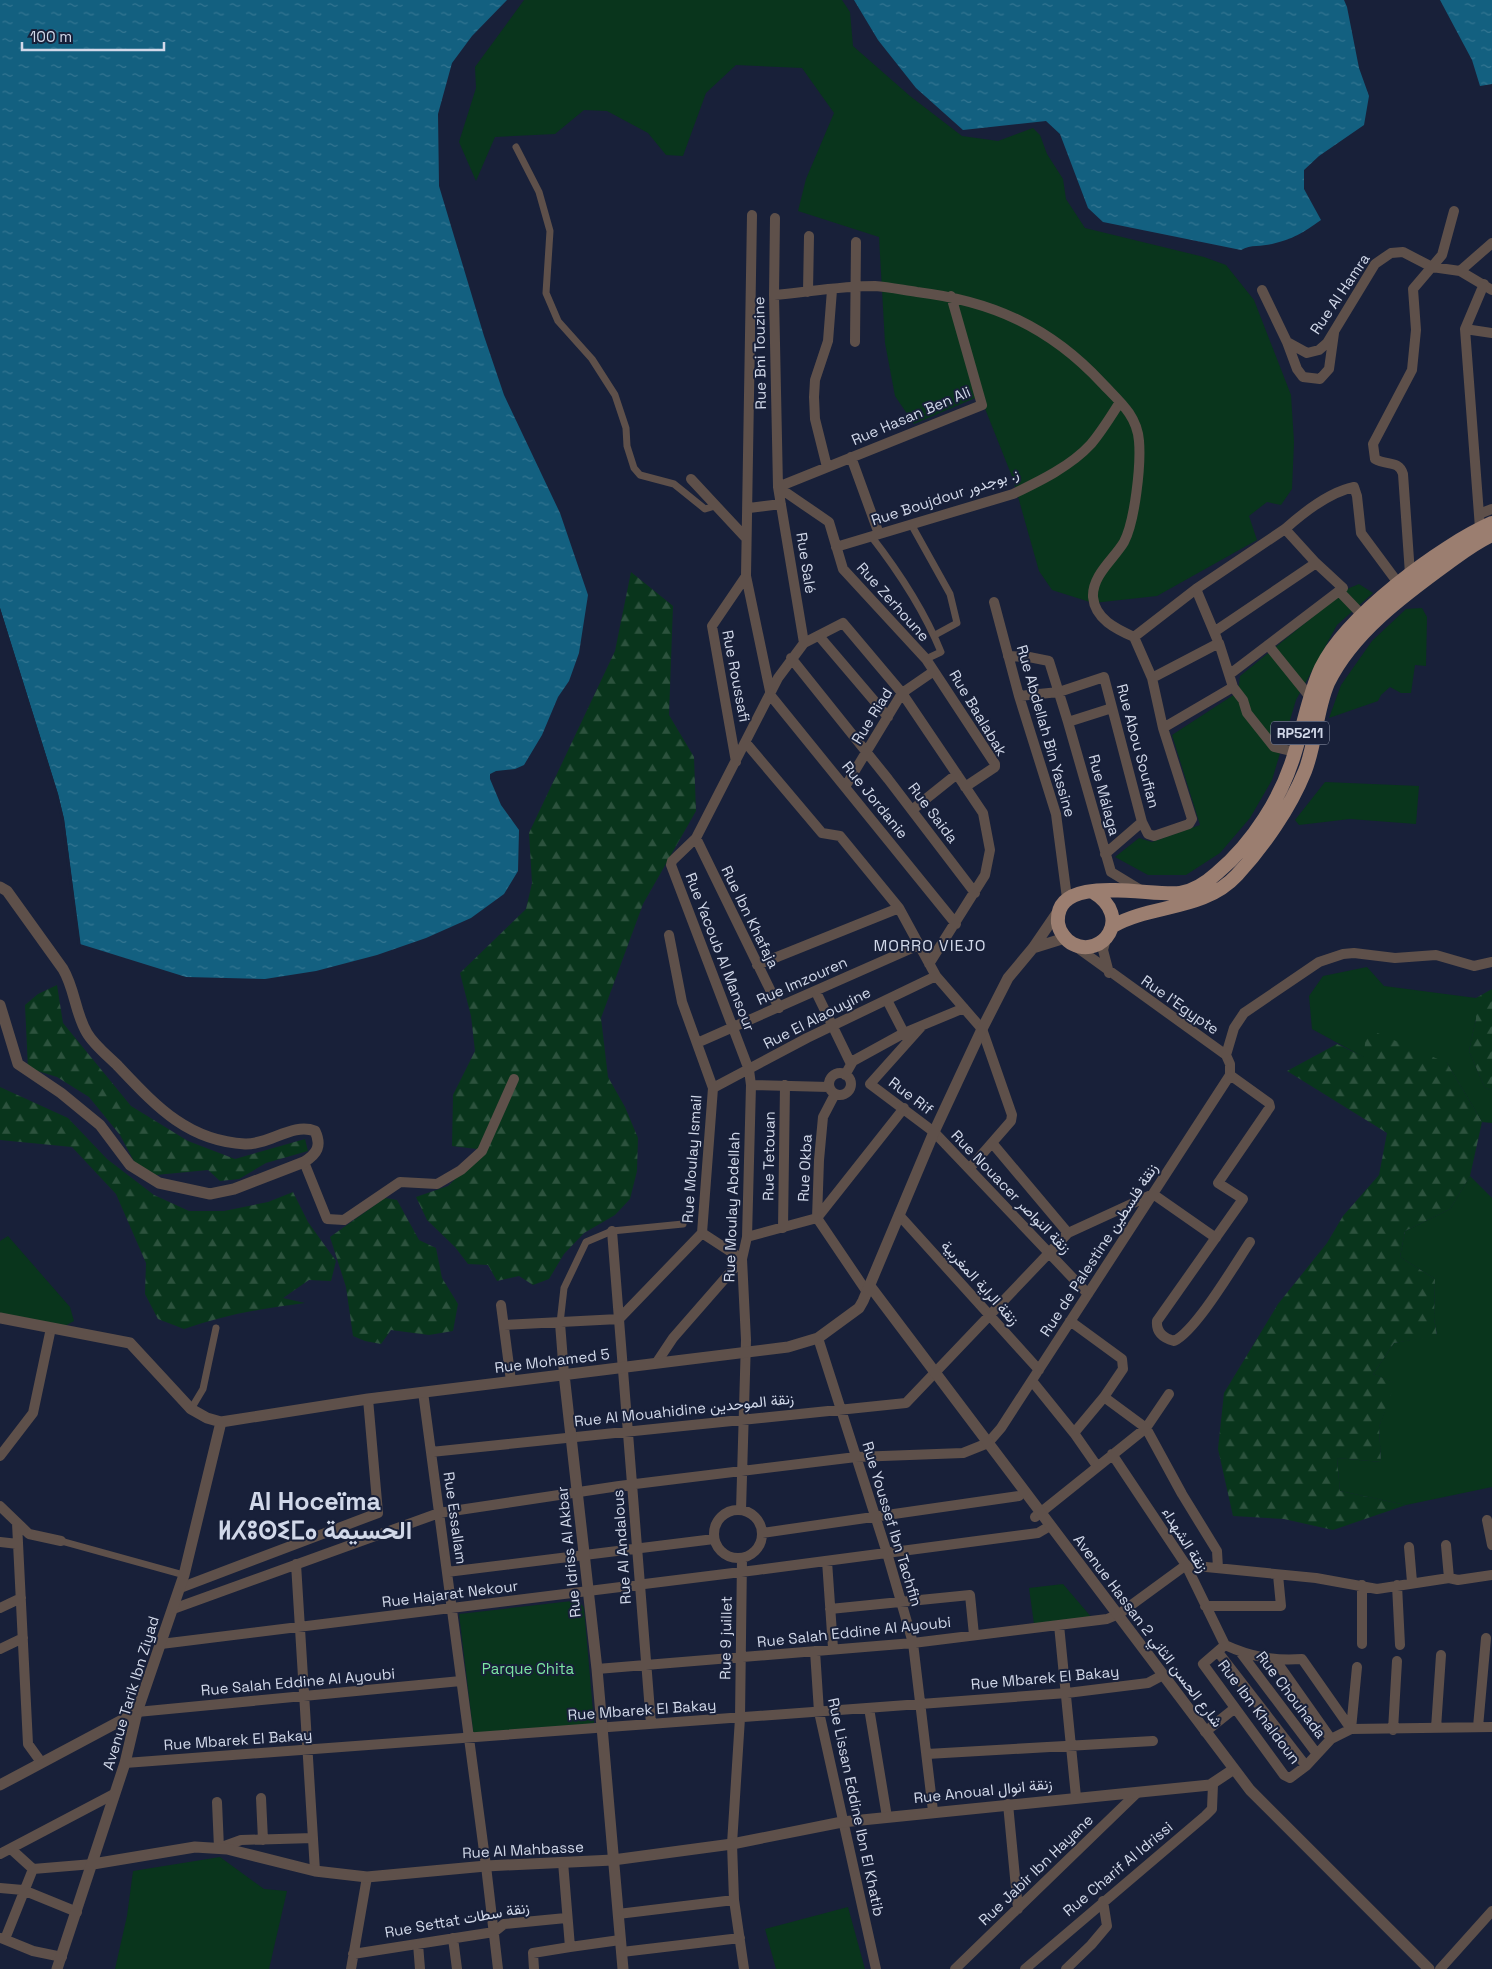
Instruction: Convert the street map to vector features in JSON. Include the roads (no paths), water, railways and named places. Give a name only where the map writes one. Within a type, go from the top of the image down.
[{"type":"main road","name":"RP5211","points":[[1109,932],[1129,917],[1195,902],[1236,876],[1278,821],[1306,770],[1328,684],[1342,660],[1402,589],[1410,574],[1449,545],[1486,525]]},
{"type":"main road","name":"RP5211","points":[[1093,892],[1142,891],[1179,893],[1201,885],[1217,873],[1256,831],[1274,801],[1295,752],[1310,697],[1322,666],[1334,648],[1363,616],[1402,589],[1474,545],[1486,525]]},
{"type":"main road","points":[[1080,892],[1093,892],[1105,900],[1112,912],[1109,932],[1093,946],[1083,947],[1069,941],[1058,925],[1059,910],[1067,898],[1080,892]]},
{"type":"street","points":[[516,147],[539,192],[550,231],[546,293],[558,321],[592,359],[615,395],[626,428],[627,446],[634,468],[640,475],[674,484],[705,509],[715,506]]},
{"type":"street","points":[[1410,574],[1404,474],[1401,467],[1396,464],[1384,464],[1375,459],[1373,444],[1412,370],[1416,330],[1413,289],[1442,255],[1454,211]]},
{"type":"street","points":[[752,215],[749,508],[746,538],[746,576],[771,696]]},
{"type":"street","name":"Rue Bni Touzine","points":[[775,218],[774,295],[778,487]]},
{"type":"street","points":[[808,292],[809,236]]},
{"type":"street","points":[[855,342],[856,242]]},
{"type":"street","points":[[1486,525],[1465,329],[1488,287],[1460,271],[1492,243]]},
{"type":"street","name":"Rue Al Hamra","points":[[1287,342],[1307,353],[1324,347],[1375,264],[1387,255],[1403,252],[1432,267],[1460,271]]},
{"type":"street","points":[[774,295],[875,286],[951,296],[1003,311],[1033,326],[1094,374],[1130,412],[1136,425],[1139,442],[1137,483],[1123,542],[1110,557],[1093,596],[1097,612],[1120,631],[1134,637],[1152,678],[1163,728],[1192,819],[1189,824],[1154,836],[1148,834],[1142,822],[1105,854]]},
{"type":"street","points":[[827,467],[816,419],[814,397],[815,380],[828,341],[832,290]]},
{"type":"street","points":[[1262,290],[1287,342],[1293,360],[1303,377],[1320,378],[1329,369],[1334,331]]},
{"type":"street","name":"Rue Hasan Ben Ali","points":[[778,487],[982,405],[951,296]]},
{"type":"street","points":[[1465,329],[1492,333]]},
{"type":"street","name":"Rue Boujdour ز. بوجدور","points":[[836,547],[1013,494],[1036,483],[1066,464],[1090,444],[1120,402]]},
{"type":"street","points":[[851,457],[875,535],[894,564],[934,635],[941,652],[926,659]]},
{"type":"street","points":[[691,479],[746,538]]},
{"type":"street","name":"Rue Salé","points":[[778,487],[804,643]]},
{"type":"street","name":"Rue Zerhoune","points":[[778,487],[830,522],[843,569],[926,659],[934,671]]},
{"type":"street","points":[[1134,637],[1196,589],[1285,529],[1298,518],[1341,490],[1354,487],[1361,533],[1402,589]]},
{"type":"street","points":[[749,508],[781,504]]},
{"type":"street","points":[[1486,525],[1492,509]]},
{"type":"street","points":[[911,524],[950,594],[957,623],[934,635]]},
{"type":"street","points":[[1230,674],[1343,588],[1316,563],[1285,529]]},
{"type":"street","points":[[1214,632],[1316,563]]},
{"type":"street","name":"Rue Roussafi","points":[[736,762],[712,626],[746,576]]},
{"type":"street","points":[[1196,589],[1219,643],[1234,687],[1243,700],[1247,713],[1274,747],[1295,752]]},
{"type":"street","points":[[1339,591],[1363,616]]},
{"type":"street","name":"Rue Abdellah Bin Yassine","points":[[994,602],[1019,696],[1056,814],[1067,898]]},
{"type":"street","points":[[696,838],[771,696],[778,678],[791,658],[804,643],[843,623],[902,693],[983,812],[990,850],[985,875],[956,924],[929,964]]},
{"type":"street","points":[[819,636],[888,717]]},
{"type":"street","points":[[1152,678],[1219,643]]},
{"type":"street","points":[[1268,645],[1310,697]]},
{"type":"street","name":"Rue Málaga","points":[[1008,656],[1029,657],[1048,661],[1068,722],[1111,872],[1142,891]]},
{"type":"street","name":"Rue Saida","points":[[791,658],[912,810],[975,893]]},
{"type":"street","name":"Rue Riad","points":[[845,787],[902,693],[934,671]]},
{"type":"street","name":"Rue Baalabak","points":[[934,671],[995,764],[995,767],[965,786]]},
{"type":"street","name":"Rue Abou Soufian","points":[[1059,692],[1104,677],[1142,822]]},
{"type":"street","points":[[1163,728],[1234,687]]},
{"type":"street","points":[[1019,696],[1059,692]]},
{"type":"street","name":"Rue Jordanie","points":[[771,696],[956,924]]},
{"type":"street","points":[[1068,722],[1112,708]]},
{"type":"street","points":[[746,743],[822,833],[840,836],[899,908],[936,976],[982,1028],[1012,1116],[1011,1121],[993,1144],[970,1168]]},
{"type":"street","points":[[912,810],[957,774]]},
{"type":"street","name":"Rue Ibn Khafaja","points":[[696,838],[779,1008]]},
{"type":"street","name":"Rue Yacoub Al Mansour","points":[[696,838],[672,861],[671,865],[749,1070],[751,1085]]},
{"type":"street","points":[[0,887],[7,891],[63,969],[70,982],[87,1034],[158,1107],[184,1128],[220,1140],[245,1144],[265,1142],[299,1129],[308,1129],[315,1131],[319,1139],[319,1148],[312,1157],[304,1162],[234,1189],[210,1194],[159,1183],[130,1165],[100,1125],[61,1093],[18,1064],[0,1005]]},
{"type":"street","points":[[757,965],[899,908]]},
{"type":"street","name":"Rue Mohamed 5","points":[[220,1422],[368,1399],[788,1347],[818,1338],[858,1308],[868,1289],[934,1132],[982,1028],[1008,978],[1033,948],[1059,910]]},
{"type":"street","points":[[1109,932],[1103,950],[1109,973]]},
{"type":"street","points":[[669,935],[682,1002],[713,1088]]},
{"type":"street","points":[[1033,948],[1069,941]]},
{"type":"street","name":"Rue l'Egypte","points":[[1069,941],[1229,1065],[1269,1103],[1270,1107],[1218,1183],[1243,1199],[1216,1238]]},
{"type":"street","name":"Rue Imzouren","points":[[697,1043],[919,945]]},
{"type":"street","name":"Rue de Palestine زنقة فلسطين","points":[[985,1445],[1001,1428],[1153,1194],[1229,1065],[1234,1028],[1244,1013],[1319,962],[1330,957],[1354,953],[1395,958],[1436,955],[1465,965],[1474,966],[1492,962]]},
{"type":"street","name":"Rue El Alaouyine","points":[[713,1088],[832,1026],[936,976]]},
{"type":"street","points":[[816,992],[851,1064]]},
{"type":"street","points":[[887,1000],[904,1033]]},
{"type":"street","points":[[845,1075],[851,1064],[904,1033],[964,1008]]},
{"type":"street","points":[[850,1085],[870,1084],[924,1025]]},
{"type":"street","points":[[832,1090],[830,1081],[834,1075],[845,1075]]},
{"type":"street","points":[[845,1075],[850,1085]]},
{"type":"street","points":[[304,1162],[328,1219],[344,1220],[400,1182],[437,1184],[461,1170],[482,1151],[514,1079]]},
{"type":"street","name":"Rue Rif","points":[[870,1084],[934,1132]]},
{"type":"street","points":[[751,1085],[785,1085],[832,1090],[846,1094],[850,1085]]},
{"type":"street","name":"Rue Moulay Abdellah","points":[[741,1510],[746,1352],[742,1259],[747,1237],[751,1085]]},
{"type":"street","name":"Rue Tetouan","points":[[783,1228],[785,1085]]},
{"type":"street","name":"Rue Moulay Ismail","points":[[702,1233],[713,1088]]},
{"type":"street","name":"Rue Okba","points":[[832,1090],[823,1117],[817,1218],[868,1289]]},
{"type":"street","points":[[747,1237],[817,1218],[904,1108]]},
{"type":"street","name":"Rue Nouacer زنقة النواصر","points":[[934,1132],[1088,1294]]},
{"type":"street","points":[[993,1144],[1068,1233],[1153,1194],[1216,1238],[1157,1321],[1156,1328],[1167,1339],[1174,1341],[1180,1338],[1192,1325],[1250,1242]]},
{"type":"street","name":"زنقة الراية المغربية","points":[[899,1215],[1039,1370]]},
{"type":"street","points":[[564,1374],[560,1323],[564,1288],[586,1242],[612,1231],[683,1224]]},
{"type":"street","name":"Rue Al Andalous","points":[[612,1231],[652,1724]]},
{"type":"street","points":[[504,1325],[619,1319],[702,1233],[742,1259],[674,1338],[656,1362]]},
{"type":"street","name":"Rue Al Mouahidine زنقة الموحدين","points":[[431,1452],[906,1403],[1068,1233]]},
{"type":"street","name":"Avenue Hassan 2 شارع الحسن الثاني","points":[[868,1289],[1037,1515]]},
{"type":"street","points":[[501,1305],[511,1381]]},
{"type":"street","points":[[0,1318],[130,1343],[191,1409],[207,1418],[220,1422]]},
{"type":"street","points":[[1070,1321],[1122,1360],[1123,1369],[1104,1397],[1074,1433]]},
{"type":"street","points":[[0,1456],[33,1413],[51,1328]]},
{"type":"street","points":[[191,1409],[203,1389],[216,1328]]},
{"type":"street","name":"Rue Youssef Ibn Tachfin","points":[[818,1338],[888,1553],[913,1643],[933,1811]]},
{"type":"street","name":"Rue Idriss Al Akbar","points":[[564,1374],[597,1670],[623,1969]]},
{"type":"street","points":[[1032,1381],[1074,1433],[1097,1466]]},
{"type":"street","name":"Rue Essallam","points":[[423,1392],[498,1969]]},
{"type":"street","points":[[1037,1515],[1146,1428],[1169,1394]]},
{"type":"street","points":[[1104,1397],[1146,1428],[1182,1494],[1217,1551],[1218,1568]]},
{"type":"street","points":[[180,1588],[378,1513],[368,1399]]},
{"type":"street","name":"Avenue Tarik Ibn Ziyad","points":[[57,1969],[93,1864],[114,1794],[126,1763],[137,1712],[184,1575],[220,1422]]},
{"type":"street","points":[[173,1609],[439,1512],[632,1484],[856,1457],[963,1453],[985,1445]]},
{"type":"street","name":"Avenue Hassan 2 شارع الحسن الثاني","points":[[985,1445],[1019,1496],[1048,1528],[1116,1616],[1263,1814],[1429,1969]]},
{"type":"street","name":"زنقة الشهداء","points":[[1112,1454],[1186,1566],[1222,1648],[1306,1766]]},
{"type":"street","points":[[762,1533],[1019,1496]]},
{"type":"street","points":[[0,1506],[29,1534],[62,1541],[184,1575]]},
{"type":"street","points":[[741,1510],[757,1519],[762,1533],[757,1549],[751,1555],[734,1559],[723,1554],[714,1539],[717,1522],[723,1515],[741,1510]]},
{"type":"street","points":[[1487,1520],[1492,1545]]},
{"type":"street","points":[[17,1522],[28,1744],[41,1762]]},
{"type":"street","name":"Rue Hajarat Nekour","points":[[161,1644],[827,1561],[1048,1528]]},
{"type":"street","points":[[447,1572],[714,1539]]},
{"type":"street","points":[[0,1542],[18,1544]]},
{"type":"street","points":[[1446,1545],[1449,1578]]},
{"type":"street","points":[[1409,1547],[1412,1582]]},
{"type":"street","name":"Rue 9 juillet","points":[[742,1558],[740,1718],[732,1844],[734,1900],[744,1969]]},
{"type":"street","points":[[827,1561],[833,1648]]},
{"type":"street","points":[[296,1564],[315,1871]]},
{"type":"street","points":[[1116,1616],[1186,1566],[1316,1578],[1377,1589],[1412,1582],[1449,1578],[1458,1580],[1492,1575]]},
{"type":"street","points":[[1205,1606],[1281,1606],[1278,1575]]},
{"type":"street","points":[[1362,1585],[1362,1644]]},
{"type":"street","points":[[1397,1585],[1400,1645]]},
{"type":"street","points":[[830,1609],[901,1600],[970,1595],[974,1635]]},
{"type":"street","points":[[0,1608],[21,1598]]},
{"type":"street","name":"Rue Salah Eddine Al Ayoubi","points":[[597,1670],[833,1648],[913,1643],[1116,1616]]},
{"type":"street","points":[[1059,1625],[1076,1797]]},
{"type":"street","points":[[0,1649],[23,1638]]},
{"type":"street","points":[[1478,1727],[1486,1638]]},
{"type":"street","points":[[1222,1648],[1276,1661],[1302,1659],[1351,1729]]},
{"type":"street","name":"Rue Ibn Khaldoun","points":[[1222,1648],[1204,1664],[1235,1708],[1284,1775],[1290,1778],[1306,1766]]},
{"type":"street","name":"Rue Lissan Eddine Ibn El Khatib","points":[[815,1651],[819,1712],[876,1969]]},
{"type":"street","name":"Rue Chouhada","points":[[1242,1653],[1317,1754]]},
{"type":"street","points":[[1436,1728],[1441,1655]]},
{"type":"street","points":[[1276,1661],[1331,1739]]},
{"type":"street","points":[[1394,1730],[1397,1661]]},
{"type":"street","points":[[1351,1729],[1357,1667]]},
{"type":"street","name":"Avenue Hassan 2 شارع الحسن الثاني","points":[[1160,1676],[1204,1732],[1231,1771]]},
{"type":"street","name":"Rue Mbarek El Bakay","points":[[126,1763],[1067,1694],[1148,1683],[1160,1676]]},
{"type":"street","name":"Rue Salah Eddine Al Ayoubi","points":[[137,1712],[462,1681]]},
{"type":"street","points":[[869,1708],[887,1817]]},
{"type":"street","points":[[1204,1732],[1235,1708]]},
{"type":"street","points":[[0,1785],[137,1712]]},
{"type":"street","points":[[1306,1766],[1331,1739],[1351,1729],[1394,1730],[1492,1727]]},
{"type":"street","points":[[927,1754],[1153,1741]]},
{"type":"street","points":[[1213,1784],[1231,1771]]},
{"type":"street","name":"Rue Anoual زنقة انوال","points":[[732,1844],[842,1822],[933,1811],[1213,1784]]},
{"type":"street","name":"Rue Charif Al Idrissi","points":[[1033,1967],[1103,1901],[1212,1809],[1213,1784]]},
{"type":"street","name":"Rue Jabir Ibn Hayane","points":[[955,1969],[1138,1792]]},
{"type":"street","points":[[0,1854],[114,1794]]},
{"type":"street","points":[[261,1798],[264,1840]]},
{"type":"street","points":[[217,1802],[219,1848],[241,1840],[313,1838]]},
{"type":"street","points":[[1008,1804],[1018,1909]]},
{"type":"street","name":"Rue Al Mahbasse","points":[[93,1864],[196,1848],[219,1848],[315,1871],[366,1878],[486,1866],[613,1860],[732,1844]]},
{"type":"street","points":[[11,1849],[32,1869],[93,1864]]},
{"type":"street","points":[[563,1862],[566,1918],[570,1947]]},
{"type":"street","points":[[32,1869],[3,1939],[33,1950],[62,1957]]},
{"type":"street","points":[[350,1969],[366,1878]]},
{"type":"street","points":[[0,1888],[23,1890],[77,1912]]},
{"type":"street","points":[[618,1914],[734,1900]]},
{"type":"street","points":[[1066,1969],[1091,1945],[1107,1926],[1103,1901]]},
{"type":"street","points":[[1440,1969],[1492,1911]]},
{"type":"street","name":"Rue Settat زنقة سطات","points":[[353,1954],[494,1932],[504,1924],[566,1918]]},
{"type":"street","name":"Avenue Hassan 2 شارع الحسن الثاني","points":[[1378,1923],[1420,1969]]},
{"type":"street","points":[[453,1938],[457,1969]]},
{"type":"street","points":[[622,1952],[740,1938]]},
{"type":"street","points":[[534,1969],[533,1953],[620,1940]]},
{"type":"street","points":[[418,1944],[420,1969]]},
{"type":"water","points":[[0,0],[507,0],[472,36],[452,63],[438,114],[439,186],[484,336],[504,395],[560,513],[588,595],[579,653],[569,681],[558,697],[542,735],[524,765],[515,769],[496,771],[490,774],[490,779],[501,805],[519,830],[518,871],[504,894],[471,918],[426,938],[377,955],[316,971],[265,979],[186,977],[80,944],[64,819],[58,794],[0,608]]},
{"type":"water","points":[[854,0],[1344,0],[1359,68],[1369,96],[1364,125],[1319,156],[1304,170],[1304,189],[1321,220],[1292,238],[1241,250],[1103,222],[1088,208],[1060,134],[1046,121],[963,130],[916,88],[878,40]]},
{"type":"water","points":[[1440,0],[1492,0],[1492,84],[1480,86],[1472,60]]},
{"type":"district","name":"MORRO VIEJO","points":[[930,945]]},
{"type":"district","name":"Al Hoceïma ⵍⵃⵓⵙⵉⵎⴰ الحسيمة","points":[[315,1516]]},
{"type":"park label","name":"Parque Chita","points":[[528,1669]]}]
